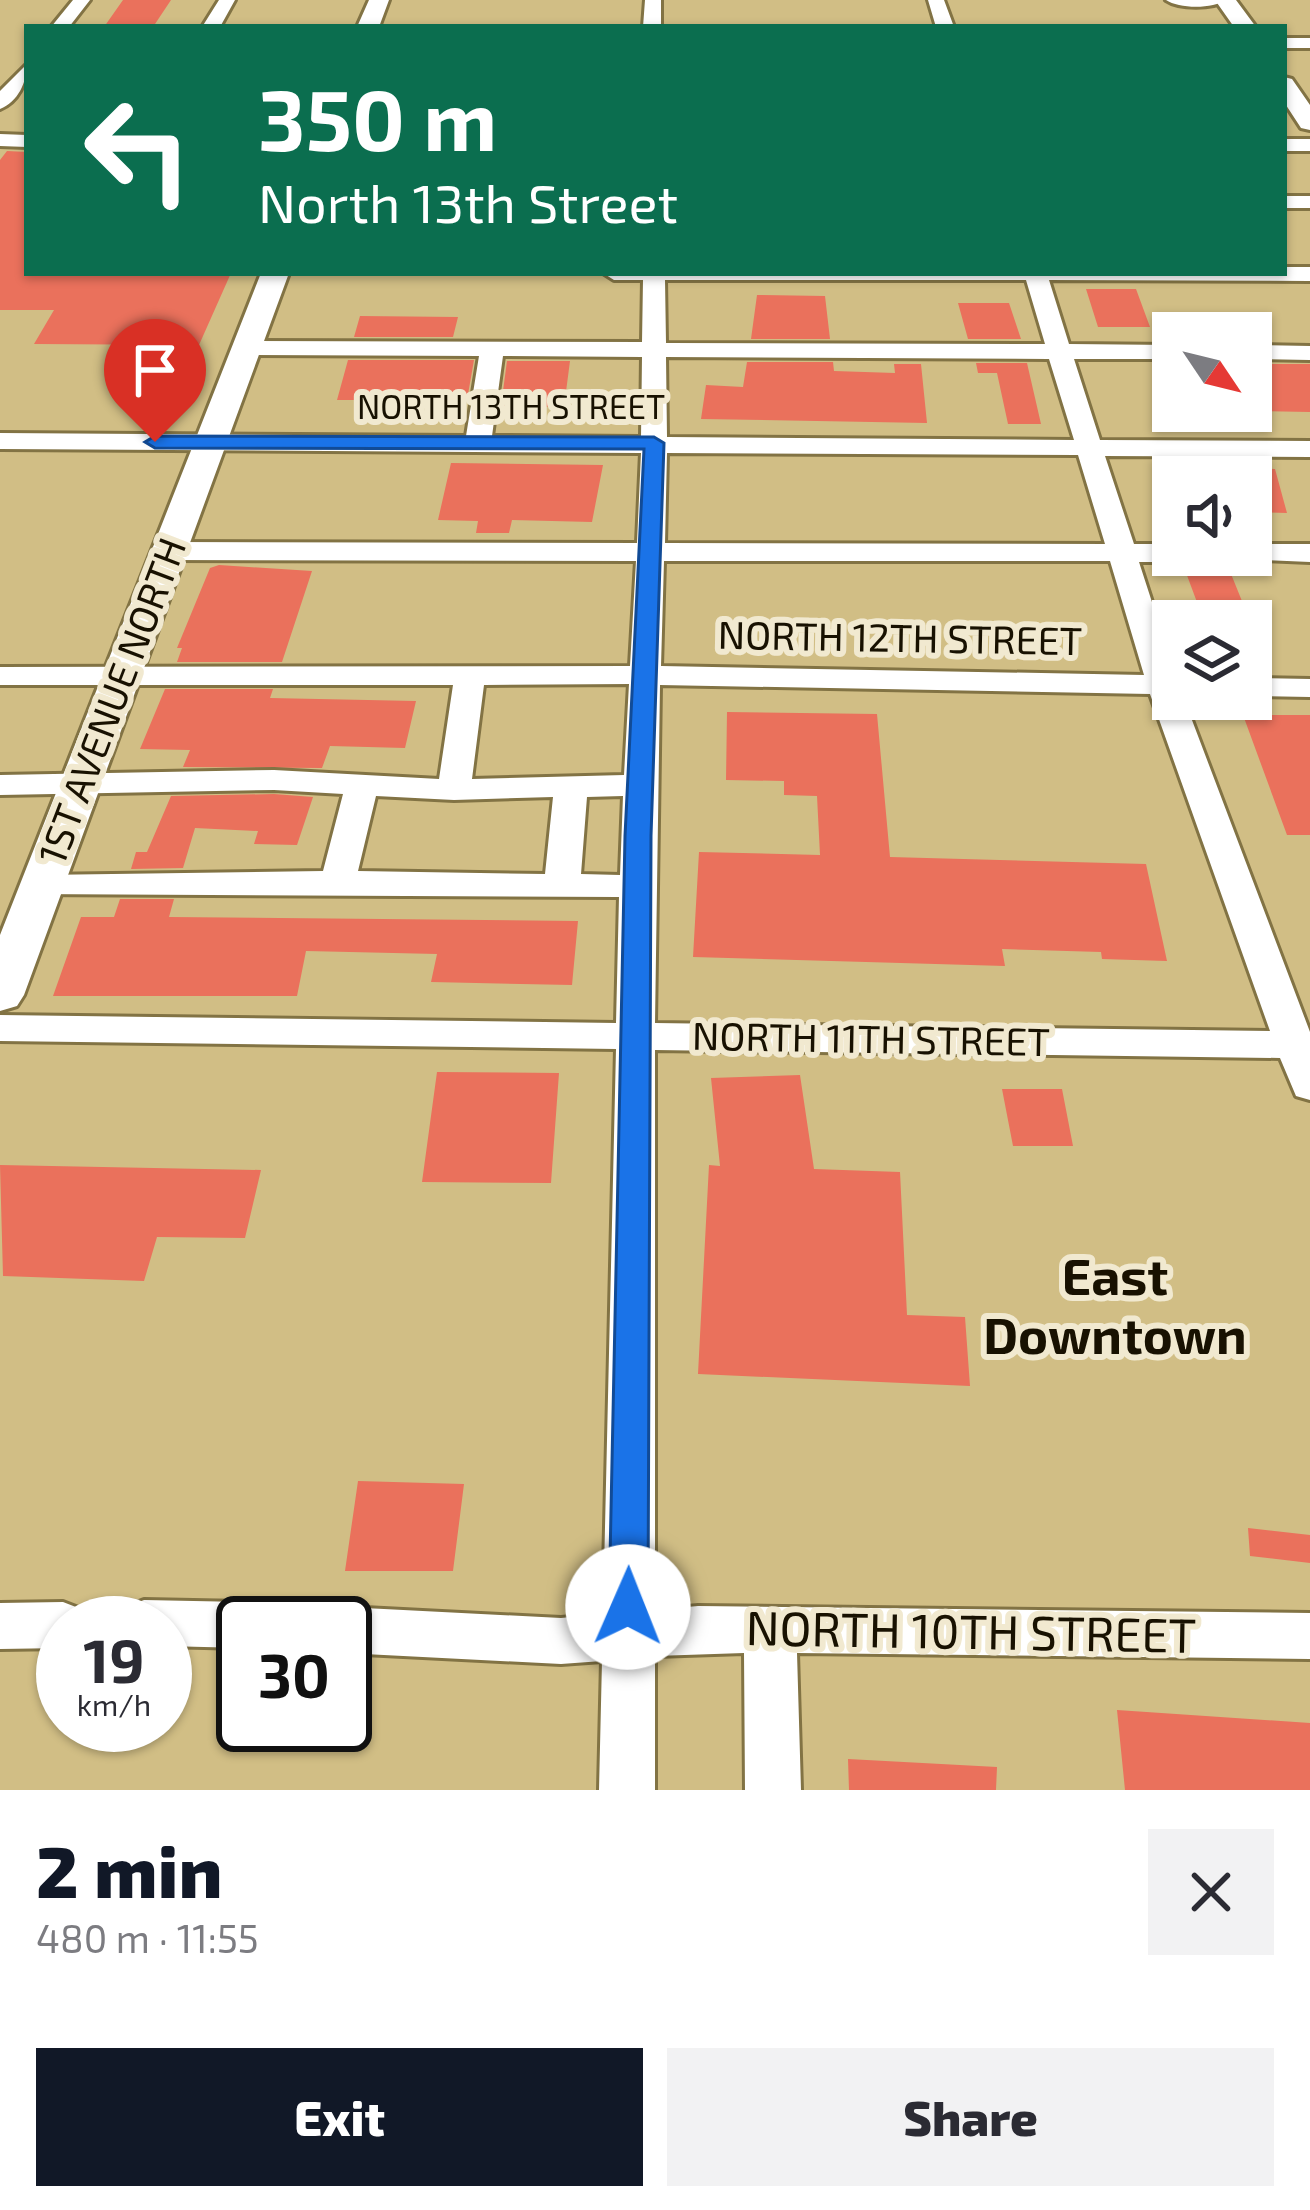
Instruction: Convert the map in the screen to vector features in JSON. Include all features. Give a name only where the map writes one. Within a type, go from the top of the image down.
[{"type":"main road","points":[[1222,0],[1242,24]]},
{"type":"main road","points":[[1287,90],[1310,123]]},
{"type":"main road","name":"1ST AVENUE NORTH","points":[[0,995],[274,276]]},
{"type":"street","points":[[63,24],[82,0]]},
{"type":"street","points":[[1174,0],[1222,0]]},
{"type":"street","points":[[0,103],[24,73]]},
{"type":"street","points":[[627,1790],[638,886],[654,443],[655,276]]},
{"type":"street","points":[[1036,276],[1152,638]]},
{"type":"street","points":[[246,348],[492,350],[773,333]]},
{"type":"street","points":[[655,342],[1152,352]]},
{"type":"street","points":[[478,442],[492,350]]},
{"type":"street","points":[[1272,352],[1310,352]]},
{"type":"street","name":"NORTH 13TH STREET","points":[[0,441],[1310,448]]},
{"type":"street","points":[[169,551],[1152,553]]},
{"type":"street","points":[[1272,553],[1310,553]]},
{"type":"street","points":[[454,790],[470,675]]},
{"type":"street","name":"NORTH 12TH STREET","points":[[0,676],[646,675],[1152,685]]},
{"type":"street","points":[[1272,687],[1310,688]]},
{"type":"street","points":[[1181,720],[1302,1044],[1310,1086]]},
{"type":"street","points":[[0,785],[80,786],[128,780],[454,790],[640,785]]},
{"type":"street","points":[[338,882],[362,785]]},
{"type":"street","points":[[562,884],[571,787]]},
{"type":"street","points":[[41,886],[338,882],[638,886]]},
{"type":"street","name":"NORTH 11TH STREET","points":[[0,1028],[1302,1044]]},
{"type":"street","points":[[0,1626],[36,1625]]},
{"type":"street","name":"NORTH 10TH STREET","points":[[372,1631],[561,1641],[698,1629],[1310,1636]]},
{"type":"street","points":[[770,1631],[773,1790]]},
{"type":"shaded area","points":[[0,0],[1310,0],[1310,1790],[0,1790]]},
{"type":"building","points":[[123,0],[171,0],[155,24],[106,24]]},
{"type":"building","points":[[7,151],[24,152],[24,276],[230,276],[199,345],[34,344],[54,310],[0,310],[0,160]]},
{"type":"building","points":[[1086,289],[1136,289],[1150,327],[1098,327]]},
{"type":"building","points":[[757,295],[825,296],[830,339],[751,339]]},
{"type":"building","points":[[958,303],[1009,303],[1021,339],[968,339]]},
{"type":"building","points":[[360,316],[458,317],[453,337],[354,337]]},
{"type":"building","points":[[348,360],[474,360],[467,400],[337,400]]},
{"type":"building","points":[[507,361],[570,361],[564,407],[501,406]]},
{"type":"building","points":[[747,362],[833,362],[834,371],[895,373],[894,364],[921,364],[927,423],[701,419],[706,385],[743,387]]},
{"type":"building","points":[[976,363],[1027,363],[1041,424],[1008,424],[997,373],[978,373]]},
{"type":"building","points":[[1272,364],[1310,364],[1310,412],[1272,411]]},
{"type":"building","points":[[451,463],[603,465],[592,522],[512,520],[509,533],[476,533],[478,521],[438,520]]},
{"type":"building","points":[[1272,469],[1275,469],[1287,513],[1272,513]]},
{"type":"building","points":[[210,568],[312,571],[282,662],[177,662],[182,648],[177,648]]},
{"type":"building","points":[[1187,576],[1232,576],[1242,600],[1196,600]]},
{"type":"building","points":[[165,689],[273,689],[270,698],[416,701],[405,748],[330,746],[322,768],[183,767],[190,750],[140,749]]},
{"type":"building","points":[[727,712],[877,714],[890,857],[1146,864],[1167,961],[1102,959],[1101,952],[1002,949],[1005,966],[693,957],[699,852],[820,855],[817,796],[784,795],[784,781],[726,780]]},
{"type":"building","points":[[1310,715],[1310,835],[1287,835],[1245,720]]},
{"type":"building","points":[[171,796],[313,797],[297,845],[254,844],[258,831],[195,828],[183,868],[131,869],[136,852],[147,852]]},
{"type":"building","points":[[120,899],[174,899],[169,917],[578,921],[572,985],[431,982],[437,954],[306,951],[297,996],[53,996],[81,917],[114,917]]},
{"type":"building","points":[[437,1072],[559,1073],[551,1183],[422,1182]]},
{"type":"building","points":[[800,1075],[814,1169],[900,1172],[907,1315],[965,1317],[970,1386],[698,1374],[709,1165],[720,1166],[711,1078]]},
{"type":"building","points":[[1002,1089],[1062,1089],[1073,1146],[1013,1146]]},
{"type":"building","points":[[0,1165],[261,1170],[245,1238],[157,1237],[144,1281],[3,1276]]},
{"type":"building","points":[[358,1481],[464,1484],[453,1571],[345,1571]]},
{"type":"building","points":[[1248,1528],[1310,1535],[1310,1563],[1250,1556]]},
{"type":"building","points":[[1117,1710],[1310,1723],[1310,1790],[1125,1790]]},
{"type":"building","points":[[848,1759],[997,1767],[996,1790],[849,1790]]},
{"type":"district","name":"East Downtown","points":[[1115,1306]]},
{"type":"route","points":[[155,442],[654,443],[638,836],[628,1607]]}]
